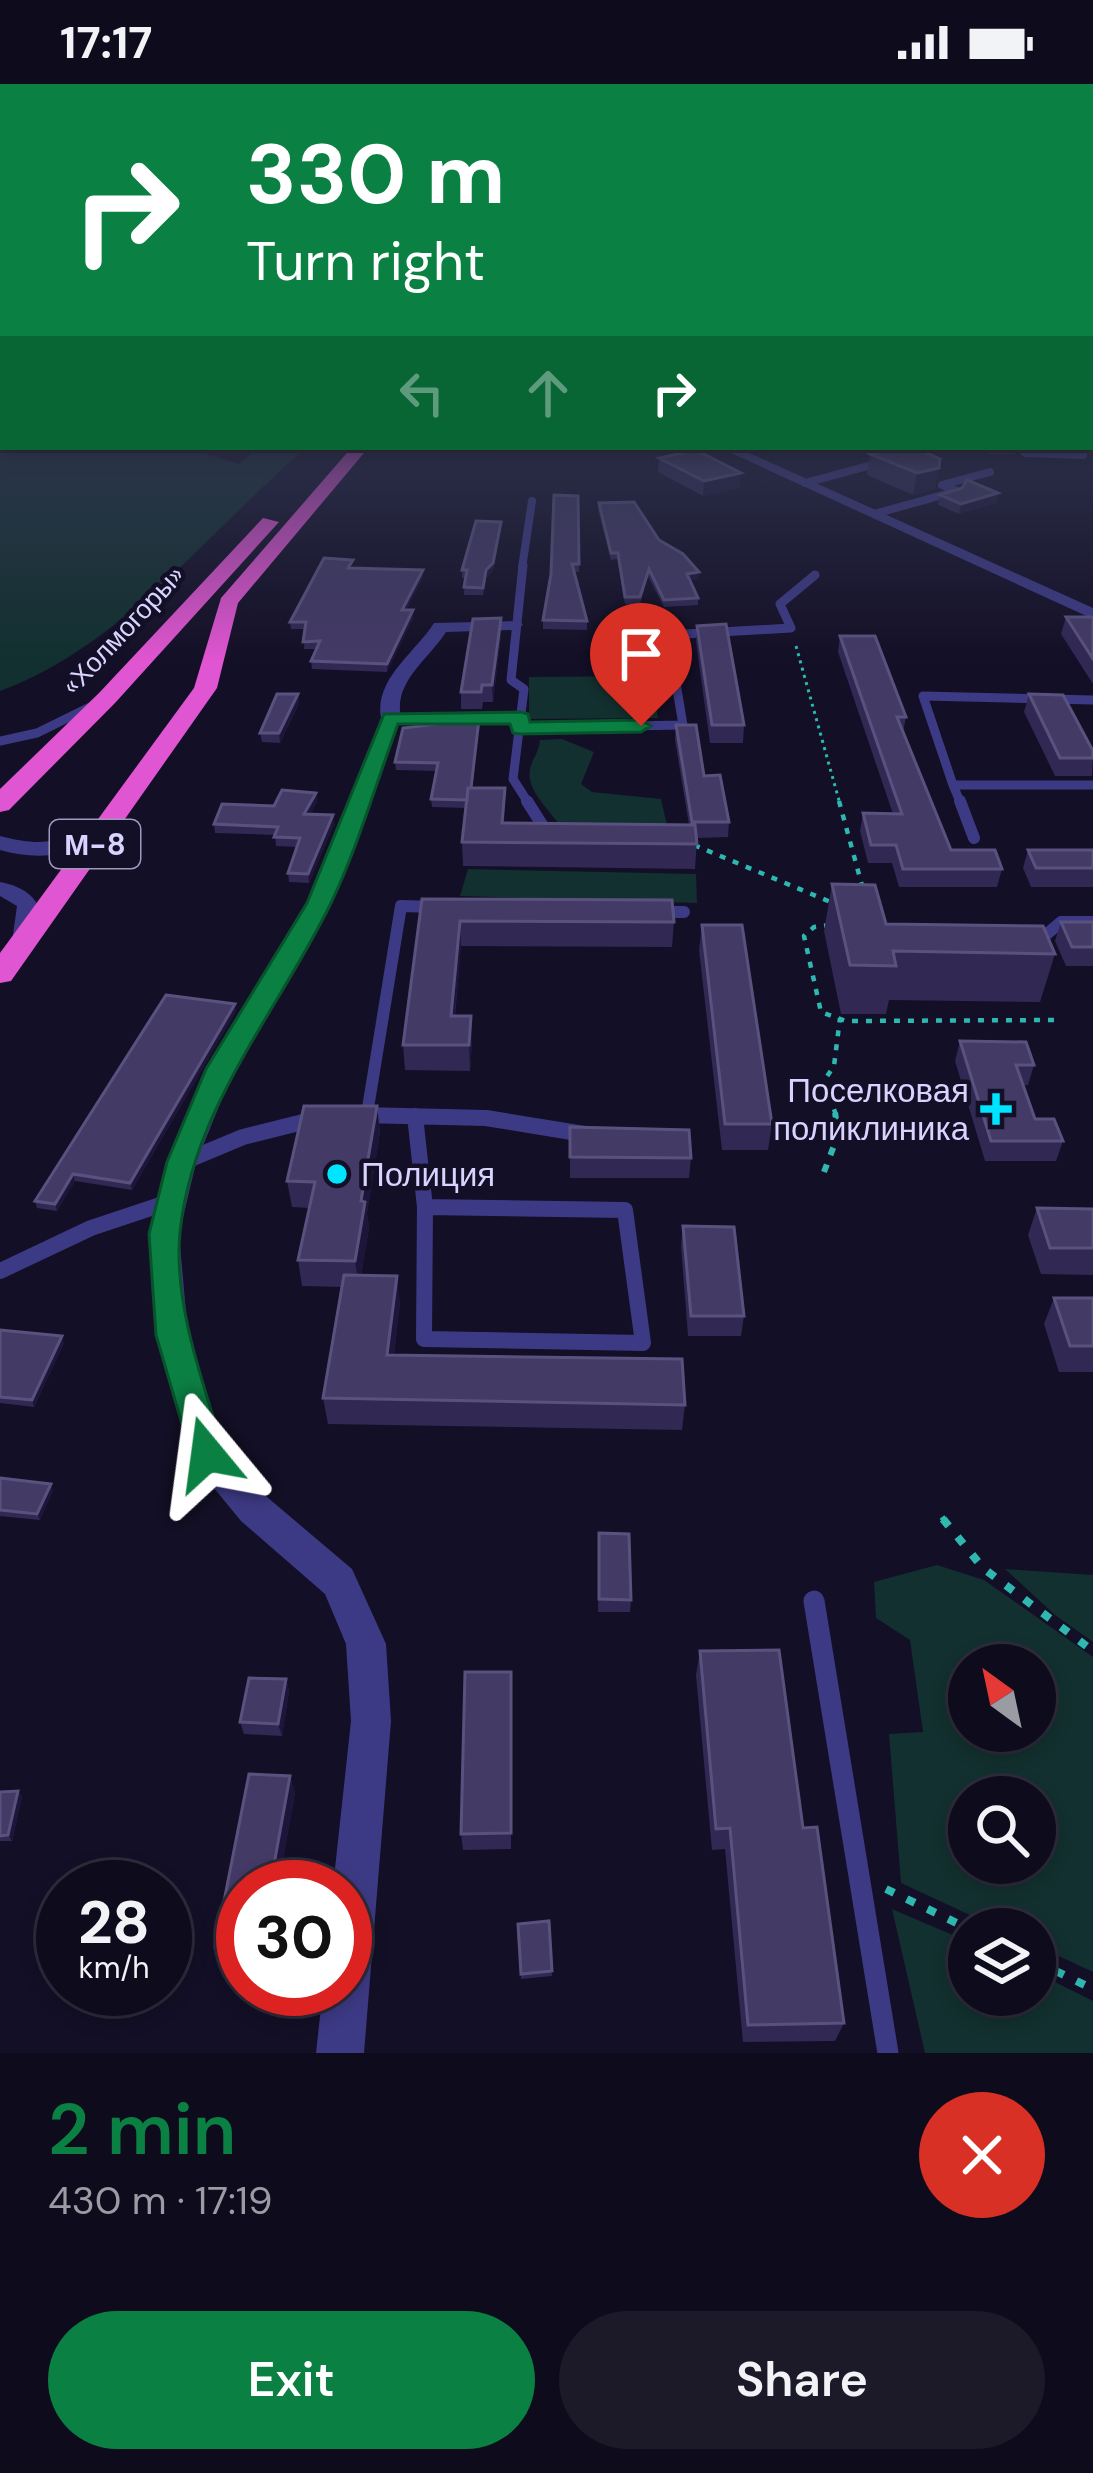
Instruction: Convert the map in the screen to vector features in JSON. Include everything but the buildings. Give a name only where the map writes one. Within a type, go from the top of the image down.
[{"type":"highway","name":"«Холмогоры»","points":[[0,804],[107,698],[313,477]]},
{"type":"highway","name":"«Холмогоры»","points":[[0,974],[205,688],[228,602],[335,477]]},
{"type":"street","points":[[792,477],[1093,614]]},
{"type":"street","points":[[340,2053],[371,1720],[366,1644],[339,1582],[254,1509],[207,1454],[172,1335],[164,1234],[181,1162],[220,1069],[319,903],[391,718],[387,710],[393,684],[430,649],[440,627],[514,625]]},
{"type":"street","points":[[0,843],[26,850],[55,849],[95,835],[112,821]]},
{"type":"street","points":[[0,889],[22,894],[29,902],[32,915],[24,942]]},
{"type":"lane","points":[[805,483],[828,477]]},
{"type":"lane","points":[[874,514],[957,491],[942,485],[972,477]]},
{"type":"lane","points":[[532,501],[514,625],[511,680],[524,689],[514,779],[546,831],[570,832]]},
{"type":"lane","points":[[391,718],[683,725],[668,635],[791,628],[780,604],[815,574]]},
{"type":"lane","points":[[974,838],[923,696],[1093,700]]},
{"type":"lane","points":[[0,741],[37,733],[107,698]]},
{"type":"lane","points":[[953,785],[1093,785]]},
{"type":"lane","points":[[367,1114],[401,906],[448,907]]},
{"type":"lane","points":[[637,911],[684,913]]},
{"type":"lane","points":[[1009,947],[1032,947],[1061,922],[1093,922]]},
{"type":"lane","points":[[181,1162],[297,1120],[367,1114],[486,1118],[570,1134],[610,1135]]},
{"type":"lane","points":[[415,1115],[425,1207],[424,1339],[643,1342],[625,1210],[425,1207]]},
{"type":"lane","points":[[0,1271],[91,1228],[172,1202]]},
{"type":"lane","points":[[814,1601],[888,2053]]},
{"type":"path","points":[[791,628],[865,896]]},
{"type":"path","points":[[686,842],[850,910]]},
{"type":"path","points":[[833,924],[814,927],[804,936],[821,1012],[840,1018],[1058,1020]]},
{"type":"path","points":[[824,1172],[840,1141],[839,1122],[824,1081],[834,1066],[840,1018]]},
{"type":"path","points":[[942,1517],[983,1568],[1093,1651]]},
{"type":"path","points":[[859,1876],[948,1919]]},
{"type":"path","points":[[1056,1971],[1093,1989]]},
{"type":"green space","points":[[0,477],[273,477],[125,617],[44,672],[0,691]]},
{"type":"green space","points":[[651,676],[658,718],[529,719],[529,677]]},
{"type":"green space","points":[[562,739],[594,752],[581,784],[592,792],[661,799],[667,825],[559,824],[530,777],[540,740]]},
{"type":"green space","points":[[468,869],[696,874],[697,903],[460,896]]},
{"type":"green space","points":[[937,1565],[984,1580],[1093,1657],[1093,1972],[1056,1955],[1056,1908],[955,1908],[901,1883],[889,1734],[923,1732],[910,1640],[876,1618],[874,1582]]},
{"type":"green space","points":[[1005,1569],[1093,1575],[1093,1642],[1055,1615]]},
{"type":"green space","points":[[892,1909],[948,1933],[948,2016],[1056,2016],[1056,1982],[1093,2001],[1093,2053],[925,2053]]},
{"type":"place","name":"Поселковая поликлиника","points":[[996,1109]]},
{"type":"place","name":"Полиция","points":[[337,1174]]},
{"type":"route","points":[[207,1454],[172,1335],[164,1234],[181,1162],[220,1069],[319,903],[391,718],[521,718],[520,728],[641,726]]}]
